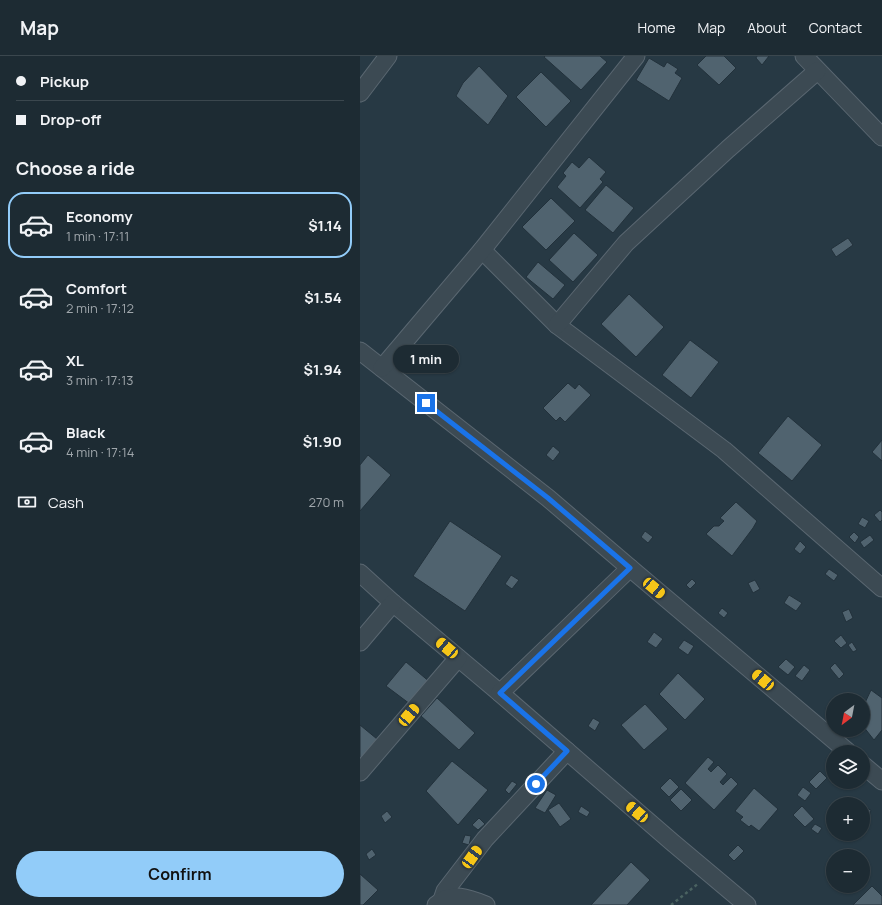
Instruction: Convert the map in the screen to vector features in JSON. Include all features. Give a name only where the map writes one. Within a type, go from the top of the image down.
[{"type":"street","points":[[360,93],[388,56]]},
{"type":"street","points":[[382,368],[482,250],[636,56]]},
{"type":"street","points":[[804,56],[882,137]]},
{"type":"street","points":[[558,325],[626,242],[817,70]]},
{"type":"street","points":[[482,250],[558,325],[724,450],[882,588]]},
{"type":"street","points":[[360,351],[548,498],[840,745]]},
{"type":"street","points":[[500,693],[630,568]]},
{"type":"street","points":[[360,573],[393,603],[747,905]]},
{"type":"street","points":[[360,642],[393,603]]},
{"type":"street","points":[[360,772],[458,658]]},
{"type":"street","points":[[439,902],[445,891],[485,839],[567,751]]},
{"type":"street","points":[[870,771],[882,781]]},
{"type":"street","points":[[439,902],[454,896],[465,897],[486,905]]},
{"type":"path","points":[[671,905],[710,873]]},
{"type":"building","points":[[600,56],[607,62],[581,90],[544,57]]},
{"type":"building","points":[[706,56],[724,56],[736,68],[719,85],[697,65]]},
{"type":"building","points":[[757,56],[769,56],[762,65],[756,58]]},
{"type":"building","points":[[649,58],[664,67],[667,62],[678,69],[675,73],[682,78],[669,101],[636,80]]},
{"type":"building","points":[[479,66],[508,96],[488,125],[456,96],[463,83]]},
{"type":"building","points":[[541,72],[571,101],[546,127],[516,97]]},
{"type":"building","points":[[589,157],[606,172],[600,179],[603,182],[580,208],[557,187],[566,176],[563,173],[572,162],[579,168]]},
{"type":"building","points":[[606,185],[634,208],[613,233],[585,210]]},
{"type":"building","points":[[551,198],[575,221],[546,250],[522,227]]},
{"type":"building","points":[[574,233],[598,255],[573,282],[549,260]]},
{"type":"building","points":[[848,238],[853,245],[836,257],[831,249]]},
{"type":"building","points":[[538,262],[565,285],[553,299],[526,277]]},
{"type":"building","points":[[629,294],[664,327],[636,357],[601,324]]},
{"type":"building","points":[[690,340],[719,362],[691,398],[662,375]]},
{"type":"building","points":[[568,383],[575,389],[579,384],[591,395],[565,422],[560,417],[556,421],[543,408]]},
{"type":"building","points":[[788,416],[822,445],[792,481],[758,453]]},
{"type":"building","points":[[882,440],[882,461],[872,452]]},
{"type":"building","points":[[553,446],[560,452],[553,461],[546,455]]},
{"type":"building","points":[[368,455],[391,475],[360,511],[360,465]]},
{"type":"building","points":[[736,502],[757,521],[732,556],[706,534],[714,526],[719,526],[724,521],[720,518]]},
{"type":"building","points":[[880,510],[882,512],[882,520],[880,522],[874,515]]},
{"type":"building","points":[[862,517],[869,521],[865,528],[858,524]]},
{"type":"building","points":[[450,521],[502,556],[465,611],[413,576]]},
{"type":"building","points":[[645,531],[653,537],[648,543],[641,537]]},
{"type":"building","points":[[854,532],[859,537],[855,543],[849,537]]},
{"type":"building","points":[[870,535],[874,540],[864,548],[860,542]]},
{"type":"building","points":[[800,541],[806,547],[800,554],[794,549]]},
{"type":"building","points":[[829,569],[838,575],[834,581],[825,574]]},
{"type":"building","points":[[511,575],[519,580],[512,589],[505,584]]},
{"type":"building","points":[[692,579],[696,583],[690,589],[686,585]]},
{"type":"building","points":[[755,580],[760,589],[753,593],[748,583]]},
{"type":"building","points":[[789,595],[802,603],[796,611],[784,603]]},
{"type":"building","points":[[722,608],[728,613],[724,618],[718,613]]},
{"type":"building","points":[[849,609],[853,618],[846,622],[842,612]]},
{"type":"building","points":[[654,632],[663,639],[656,648],[647,642]]},
{"type":"building","points":[[841,635],[847,643],[841,648],[834,641]]},
{"type":"building","points":[[684,640],[694,646],[688,655],[678,648]]},
{"type":"building","points":[[852,642],[857,650],[853,652],[848,645]]},
{"type":"building","points":[[786,659],[795,667],[788,675],[778,667]]},
{"type":"building","points":[[406,662],[431,683],[410,704],[386,686]]},
{"type":"building","points":[[835,663],[844,674],[839,679],[830,668]]},
{"type":"building","points":[[804,665],[810,670],[802,681],[795,676]]},
{"type":"building","points":[[678,673],[705,699],[685,720],[659,694]]},
{"type":"building","points":[[871,690],[882,698],[882,730],[874,740],[870,735],[870,693]]},
{"type":"building","points":[[437,698],[475,733],[459,750],[421,716]]},
{"type":"building","points":[[645,704],[668,729],[644,750],[621,725]]},
{"type":"building","points":[[593,718],[600,722],[595,731],[588,726]]},
{"type":"building","points":[[360,725],[377,739],[360,761]]},
{"type":"building","points":[[708,757],[714,762],[708,769],[711,772],[718,765],[727,774],[720,782],[723,785],[731,777],[738,784],[714,810],[685,783]]},
{"type":"building","points":[[452,761],[488,790],[458,825],[426,791]]},
{"type":"building","points":[[820,771],[826,777],[826,779],[816,789],[809,782]]},
{"type":"building","points":[[670,778],[679,787],[669,797],[660,788]]},
{"type":"building","points":[[512,781],[517,784],[509,794],[505,790]]},
{"type":"building","points":[[803,787],[811,793],[805,801],[797,795]]},
{"type":"building","points":[[754,788],[778,809],[759,831],[751,825],[749,827],[740,820],[743,817],[735,811]]},
{"type":"building","points":[[681,789],[692,800],[681,811],[670,800]]},
{"type":"building","points":[[547,790],[556,795],[545,813],[535,808]]},
{"type":"building","points":[[559,803],[571,819],[560,827],[548,810]]},
{"type":"building","points":[[581,806],[590,812],[587,817],[578,812]]},
{"type":"building","points":[[802,806],[814,819],[805,827],[793,815]]},
{"type":"building","points":[[387,811],[392,817],[385,823],[381,816]]},
{"type":"building","points":[[479,818],[485,824],[478,830],[472,825]]},
{"type":"building","points":[[815,824],[822,828],[818,834],[811,829]]},
{"type":"building","points":[[465,835],[471,836],[469,845],[462,843]]},
{"type":"building","points":[[738,845],[744,851],[734,861],[728,855]]},
{"type":"building","points":[[372,849],[376,855],[369,860],[366,854]]},
{"type":"building","points":[[631,862],[650,880],[627,905],[591,905]]},
{"type":"building","points":[[360,874],[378,890],[363,905],[360,905]]},
{"type":"building","points":[[872,886],[882,896],[882,905],[853,905],[865,893],[870,893],[870,888]]},
{"type":"route","points":[[426,403],[548,498],[630,568],[500,693],[567,751],[536,784]]}]
